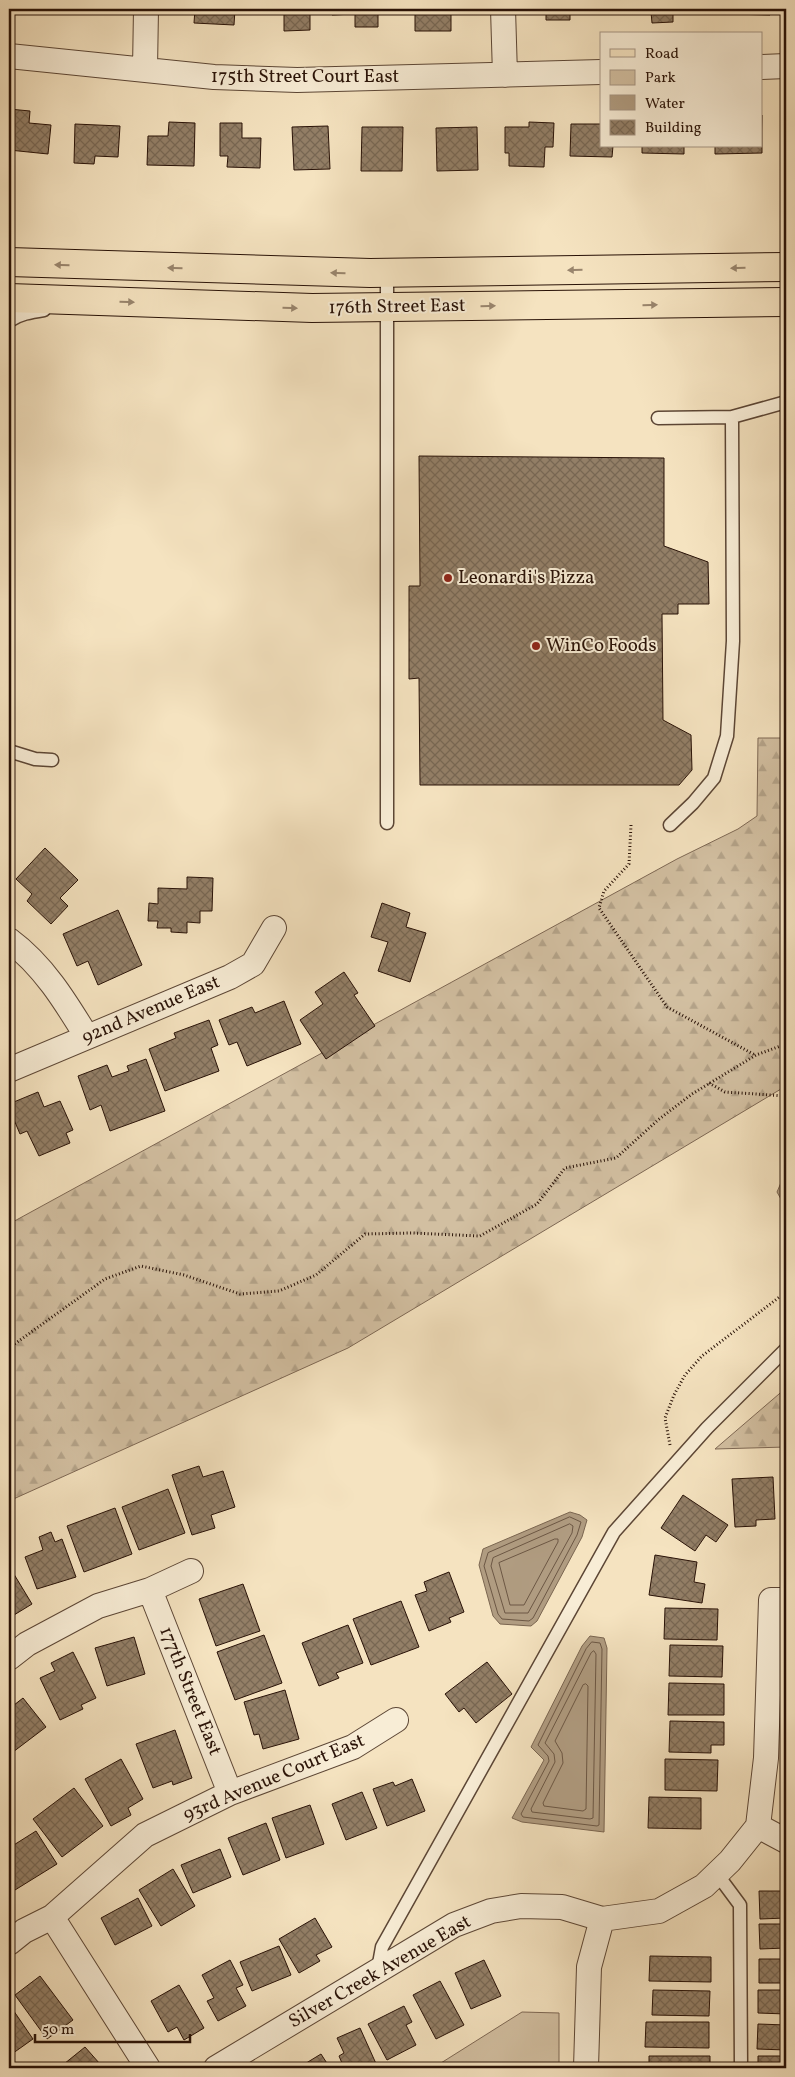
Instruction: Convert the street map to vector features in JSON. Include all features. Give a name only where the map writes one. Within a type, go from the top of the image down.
[{"type":"main road","name":"176th Street East","points":[[9,262],[387,273],[786,267]]},
{"type":"main road","name":"176th Street East","points":[[9,298],[312,308],[786,302]]},
{"type":"street","points":[[145,69],[146,9]]},
{"type":"street","points":[[503,9],[505,75]]},
{"type":"street","name":"175th Street Court East","points":[[9,56],[214,77],[297,80],[600,72]]},
{"type":"street","points":[[762,67],[786,66]]},
{"type":"street","name":"92nd Avenue East","points":[[9,1070],[230,977],[253,964],[274,928]]},
{"type":"street","points":[[9,940],[38,966],[64,1000],[86,1037]]},
{"type":"street","points":[[9,1658],[27,1644],[98,1606],[150,1590],[192,1571]]},
{"type":"street","name":"177th Street East","points":[[150,1590],[230,1793]]},
{"type":"street","points":[[786,1600],[771,1600],[766,1758],[758,1826],[786,1841]]},
{"type":"street","name":"93rd Avenue Court East","points":[[9,1944],[24,1932],[52,1917],[145,1835],[230,1793],[353,1747],[396,1720]]},
{"type":"street","name":"Silver Creek Avenue East","points":[[216,2068],[454,1924],[491,1911],[521,1906],[562,1907],[602,1919],[659,1911],[704,1886],[730,1861],[758,1826]]},
{"type":"street","points":[[52,1917],[148,2068]]},
{"type":"street","points":[[586,2068],[590,1967],[602,1919]]},
{"type":"lane","points":[[387,273],[387,823]]},
{"type":"lane","points":[[9,321],[27,313],[97,301]]},
{"type":"lane","points":[[658,418],[732,416],[786,402]]},
{"type":"lane","points":[[670,825],[693,803],[714,778],[727,736],[734,640],[732,416]]},
{"type":"lane","points":[[9,751],[34,759],[52,760]]},
{"type":"lane","points":[[378,1969],[382,1947],[614,1532],[707,1428],[786,1349]]},
{"type":"lane","points":[[717,1874],[740,1905],[742,2068]]},
{"type":"path","points":[[631,825],[630,864],[604,891],[599,908],[667,1007],[756,1055]]},
{"type":"path","points":[[9,1348],[105,1279],[141,1266],[184,1275],[240,1294],[279,1291],[316,1275],[365,1234],[412,1232],[480,1236],[536,1204],[566,1168],[616,1158],[658,1120],[692,1094],[756,1055],[786,1044]]},
{"type":"path","points":[[709,1083],[725,1092],[786,1096]]},
{"type":"path","points":[[671,1468],[672,1454],[666,1418],[674,1395],[685,1375],[702,1356],[786,1292]]},
{"type":"green space","points":[[758,738],[786,738],[786,1086],[348,1348],[9,1501],[9,1224],[677,859],[738,829],[757,816]]},
{"type":"green space","points":[[786,1388],[786,1447],[715,1449]]},
{"type":"green space","points":[[522,2012],[559,2013],[559,2068],[433,2068]]},
{"type":"water","points":[[786,1171],[786,1208],[777,1192]]},
{"type":"water","points":[[570,1512],[580,1515],[587,1520],[582,1537],[537,1621],[531,1626],[500,1624],[493,1616],[479,1565],[483,1549]]},
{"type":"water","points":[[590,1636],[604,1638],[607,1648],[604,1832],[522,1822],[512,1818],[544,1760],[531,1747],[582,1646]]},
{"type":"building","points":[[195,9],[235,9],[234,25],[194,23]]},
{"type":"building","points":[[255,9],[310,9],[310,30],[284,31],[284,11],[255,11]]},
{"type":"building","points":[[332,9],[378,9],[378,27],[355,27],[355,14],[332,15]]},
{"type":"building","points":[[415,9],[451,9],[451,31],[415,31]]},
{"type":"building","points":[[546,9],[596,9],[596,13],[570,14],[570,20],[546,20]]},
{"type":"building","points":[[612,9],[673,9],[673,22],[652,23],[651,12],[612,12]]},
{"type":"building","points":[[728,9],[770,9],[770,15],[728,14]]},
{"type":"building","points":[[9,109],[30,111],[29,123],[51,125],[48,154],[9,150]]},
{"type":"building","points":[[169,122],[195,123],[194,166],[147,165],[148,136],[168,136]]},
{"type":"building","points":[[529,122],[554,123],[553,147],[545,147],[544,167],[509,166],[509,153],[505,153],[505,127],[529,127]]},
{"type":"building","points":[[220,123],[242,123],[242,138],[261,138],[260,168],[227,167],[228,156],[220,156]]},
{"type":"building","points":[[75,124],[120,126],[118,157],[95,156],[94,164],[74,163]]},
{"type":"building","points":[[571,124],[600,124],[600,148],[613,148],[612,157],[570,156]]},
{"type":"building","points":[[328,126],[330,169],[294,170],[292,127]]},
{"type":"building","points":[[362,127],[403,127],[402,171],[361,171]]},
{"type":"building","points":[[477,127],[478,170],[437,171],[436,128]]},
{"type":"building","points":[[642,148],[684,148],[684,154],[642,153]]},
{"type":"building","points":[[715,148],[762,148],[762,153],[715,154]]},
{"type":"building","name":"WinCo Foods","points":[[419,456],[664,458],[664,546],[708,562],[709,604],[678,604],[678,614],[662,614],[663,720],[691,735],[692,770],[679,785],[420,785],[419,678],[409,679],[409,586],[420,586]]},
{"type":"building","points":[[45,848],[78,880],[60,898],[68,906],[51,924],[27,901],[32,894],[16,879]]},
{"type":"building","points":[[187,877],[213,878],[212,911],[200,911],[200,923],[187,922],[187,933],[171,932],[171,928],[157,928],[158,921],[148,921],[149,903],[158,904],[158,888],[187,889]]},
{"type":"building","points":[[382,903],[410,913],[406,927],[426,933],[410,982],[378,971],[388,942],[371,937]]},
{"type":"building","points":[[118,910],[142,965],[98,985],[88,961],[77,966],[63,934]]},
{"type":"building","points":[[344,972],[358,993],[354,995],[375,1026],[326,1059],[300,1020],[323,1004],[315,992]]},
{"type":"building","points":[[284,1001],[301,1044],[247,1066],[237,1042],[229,1045],[219,1020],[252,1007],[255,1013]]},
{"type":"building","points":[[209,1020],[218,1045],[211,1048],[219,1071],[165,1091],[149,1049],[176,1038],[174,1033]]},
{"type":"building","points":[[146,1059],[165,1111],[110,1131],[101,1105],[90,1110],[78,1076],[107,1065],[112,1077],[129,1071],[127,1066]]},
{"type":"building","points":[[38,1092],[44,1107],[60,1101],[73,1130],[66,1133],[70,1143],[39,1156],[27,1131],[20,1134],[9,1108],[9,1104]]},
{"type":"building","points":[[199,1466],[203,1477],[223,1471],[235,1507],[211,1515],[215,1528],[192,1535],[172,1475]]},
{"type":"building","points":[[773,1477],[775,1519],[756,1520],[756,1526],[735,1527],[732,1479]]},
{"type":"building","points":[[782,1484],[786,1484],[786,1537],[784,1537]]},
{"type":"building","points":[[168,1489],[185,1533],[139,1550],[122,1507]]},
{"type":"building","points":[[683,1495],[728,1525],[716,1542],[706,1535],[695,1551],[661,1528]]},
{"type":"building","points":[[115,1508],[132,1554],[84,1572],[67,1526]]},
{"type":"building","points":[[51,1532],[55,1542],[62,1539],[76,1577],[37,1589],[25,1557],[43,1550],[39,1537]]},
{"type":"building","points":[[655,1555],[697,1562],[694,1582],[705,1584],[702,1603],[649,1595]]},
{"type":"building","points":[[9,1566],[32,1604],[14,1615],[12,1611],[9,1612]]},
{"type":"building","points":[[449,1572],[464,1612],[449,1618],[451,1622],[429,1631],[415,1595],[427,1591],[424,1582]]},
{"type":"building","points":[[243,1584],[260,1631],[216,1646],[199,1599]]},
{"type":"building","points":[[401,1601],[419,1647],[371,1665],[353,1619]]},
{"type":"building","points":[[665,1608],[718,1609],[717,1640],[664,1639]]},
{"type":"building","points":[[348,1625],[363,1663],[336,1673],[339,1678],[319,1686],[302,1643]]},
{"type":"building","points":[[264,1635],[282,1683],[235,1700],[217,1652]]},
{"type":"building","points":[[134,1637],[145,1674],[107,1686],[95,1648]]},
{"type":"building","points":[[670,1645],[723,1646],[722,1677],[669,1676]]},
{"type":"building","points":[[73,1652],[96,1698],[81,1705],[83,1709],[60,1720],[40,1678],[55,1671],[51,1663]]},
{"type":"building","points":[[487,1662],[512,1694],[476,1723],[464,1708],[459,1712],[445,1694]]},
{"type":"building","points":[[669,1683],[724,1684],[724,1715],[668,1715]]},
{"type":"building","points":[[285,1690],[299,1739],[263,1749],[259,1734],[254,1735],[244,1702]]},
{"type":"building","points":[[23,1698],[46,1727],[13,1752],[9,1747],[9,1709]]},
{"type":"building","points":[[670,1721],[724,1722],[724,1745],[711,1745],[711,1753],[669,1752]]},
{"type":"building","points":[[175,1730],[192,1778],[173,1785],[172,1781],[153,1788],[136,1744]]},
{"type":"building","points":[[121,1759],[143,1799],[128,1808],[131,1815],[111,1826],[85,1779]]},
{"type":"building","points":[[665,1759],[718,1760],[717,1791],[665,1790]]},
{"type":"building","points":[[412,1779],[425,1811],[387,1826],[373,1789],[393,1782],[395,1786]]},
{"type":"building","points":[[74,1788],[103,1826],[62,1857],[33,1819]]},
{"type":"building","points":[[362,1792],[377,1828],[346,1840],[332,1804]]},
{"type":"building","points":[[649,1797],[701,1798],[701,1829],[648,1828]]},
{"type":"building","points":[[310,1805],[324,1844],[286,1858],[272,1818]]},
{"type":"building","points":[[266,1823],[280,1860],[243,1875],[228,1838]]},
{"type":"building","points":[[36,1831],[57,1864],[15,1890],[9,1880],[9,1848]]},
{"type":"building","points":[[220,1849],[231,1877],[193,1893],[181,1865]]},
{"type":"building","points":[[173,1869],[195,1906],[161,1926],[139,1890]]},
{"type":"building","points":[[759,1891],[786,1891],[786,1918],[760,1919]]},
{"type":"building","points":[[138,1898],[152,1926],[115,1945],[101,1918]]},
{"type":"building","points":[[315,1918],[332,1947],[316,1955],[320,1961],[299,1973],[279,1939]]},
{"type":"building","points":[[759,1924],[786,1924],[786,1948],[760,1949]]},
{"type":"building","points":[[279,1946],[291,1975],[252,1991],[240,1962]]},
{"type":"building","points":[[650,1956],[711,1957],[711,1982],[649,1981]]},
{"type":"building","points":[[759,1959],[786,1959],[786,1983],[759,1983]]},
{"type":"building","points":[[230,1960],[243,1985],[236,1988],[246,2006],[218,2021],[207,2001],[214,1998],[202,1975]]},
{"type":"building","points":[[484,1960],[501,1996],[471,2009],[455,1973]]},
{"type":"building","points":[[40,1976],[73,2020],[47,2039],[15,1995]]},
{"type":"building","points":[[440,1981],[464,2025],[436,2039],[413,1995]]},
{"type":"building","points":[[179,1985],[204,2028],[184,2040],[177,2027],[168,2032],[151,2001]]},
{"type":"building","points":[[653,1990],[710,1991],[709,2016],[652,2015]]},
{"type":"building","points":[[758,1990],[786,1990],[786,2014],[758,2013]]},
{"type":"building","points":[[9,2004],[33,2039],[9,2056]]},
{"type":"building","points":[[404,2006],[412,2022],[406,2025],[416,2045],[387,2060],[368,2024]]},
{"type":"building","points":[[646,2022],[709,2022],[709,2048],[645,2047]]},
{"type":"building","points":[[758,2024],[786,2025],[786,2050],[757,2049]]},
{"type":"building","points":[[360,2028],[378,2068],[344,2068],[339,2056],[344,2053],[337,2038]]},
{"type":"building","points":[[85,2047],[100,2064],[95,2068],[59,2068]]},
{"type":"building","points":[[321,2054],[330,2068],[298,2068]]},
{"type":"building","points":[[649,2056],[710,2056],[710,2068],[649,2068]]},
{"type":"building","points":[[758,2056],[786,2056],[786,2068],[758,2068]]},
{"type":"place","name":"Leonardi's Pizza","points":[[448,578]]},
{"type":"place","name":"WinCo Foods","points":[[536,646]]}]
